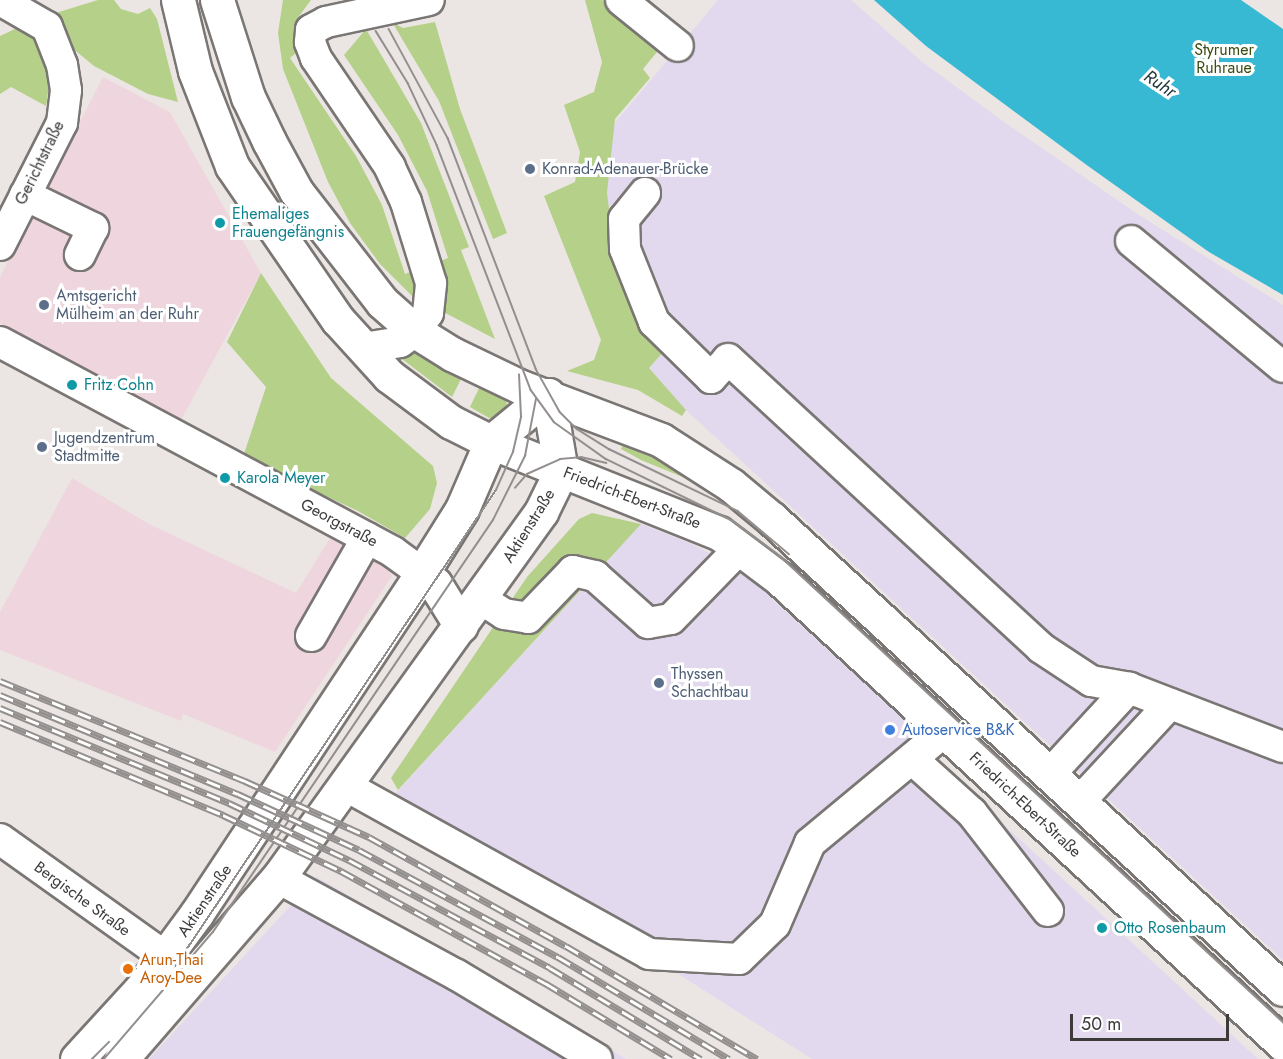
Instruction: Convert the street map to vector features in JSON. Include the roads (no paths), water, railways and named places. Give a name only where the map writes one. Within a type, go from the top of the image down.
[{"type":"main road","name":"Friedrich-Ebert-Straße","points":[[178,0],[195,71],[232,166],[338,320],[389,376],[429,406],[491,442],[561,471],[691,519],[739,549],[780,579],[1283,1044]]},
{"type":"main road","points":[[228,8],[248,97],[296,191],[354,269],[415,331],[478,367],[662,440],[731,485],[772,519],[1081,800],[1283,988]]},
{"type":"main road","name":"Aktienstraße","points":[[77,1059],[164,959],[422,573],[462,509],[491,442],[548,395],[561,471],[541,512],[481,599],[278,878],[195,977],[121,1059]]},
{"type":"main road","points":[[422,573],[435,584],[461,626]]},
{"type":"street","name":"Gerichtstraße","points":[[0,0],[46,27],[62,65],[66,90],[62,123],[0,245]]},
{"type":"street","points":[[363,348],[400,342],[415,331],[428,313],[431,283],[406,202],[390,167],[316,58],[310,42],[311,30],[326,22],[429,0]]},
{"type":"street","points":[[621,0],[678,46]]},
{"type":"street","points":[[645,193],[624,219],[625,249],[654,322],[711,378],[728,359],[1041,648],[1091,681],[1129,688],[1283,747]]},
{"type":"street","points":[[25,195],[93,228],[80,255]]},
{"type":"street","points":[[1131,241],[1283,367]]},
{"type":"street","name":"Georgstraße","points":[[0,342],[367,538],[422,573]]},
{"type":"street","points":[[311,636],[367,538]]},
{"type":"street","points":[[481,599],[504,614],[528,618],[573,571],[595,576],[648,623],[671,619],[739,549]]},
{"type":"street","points":[[1050,774],[1129,688]]},
{"type":"street","points":[[1081,800],[1170,704]]},
{"type":"street","points":[[346,786],[649,954],[739,959],[775,924],[810,843],[945,731]]},
{"type":"street","points":[[912,759],[972,813],[1048,911]]},
{"type":"street","name":"Bergische Straße","points":[[0,839],[164,959],[195,977]]},
{"type":"street","points":[[278,878],[457,975],[597,1059]]},
{"type":"water","name":"Ruhr","points":[[874,0],[1241,0],[1283,29],[1283,295],[1209,252],[1088,166],[926,46]]},
{"type":"tram line","points":[[389,29],[448,138],[536,369],[560,412],[577,429],[609,449],[738,511],[789,554]]},
{"type":"tram line","points":[[376,31],[408,83],[437,145],[531,390],[554,422],[606,459],[733,521],[780,556],[1283,1022]]},
{"type":"tram line","points":[[174,968],[496,490],[513,452],[521,417],[519,375]]},
{"type":"tram line","points":[[104,1059],[213,932],[493,520],[525,456],[536,399]]},
{"type":"tram line","points":[[515,488],[527,474],[560,459],[581,457],[606,463]]},
{"type":"tram line","points":[[92,1059],[109,1042]]},
{"type":"railway","points":[[0,681],[245,781],[369,837],[566,946],[757,1059]]},
{"type":"railway","points":[[0,695],[238,794],[359,850],[558,957],[729,1059]]},
{"type":"railway","points":[[0,708],[229,803],[349,860],[550,968],[701,1059]]},
{"type":"railway","points":[[0,722],[223,815],[341,871],[545,983],[671,1059]]},
{"type":"place","name":"Konrad-Adenauer-Brücke","points":[[530,169]]},
{"type":"place","name":"Ehemaliges Frauengefängnis","points":[[220,223]]},
{"type":"place","name":"Amtsgericht Mülheim an der Ruhr","points":[[44,305]]},
{"type":"place","name":"Fritz Cohn","points":[[72,385]]},
{"type":"place","name":"Jugendzentrum Stadtmitte","points":[[42,447]]},
{"type":"place","name":"Karola Meyer","points":[[225,478]]},
{"type":"place","name":"Thyssen Schachtbau","points":[[659,683]]},
{"type":"place","name":"Autoservice B&K","points":[[890,730]]},
{"type":"place","name":"Otto Rosenbaum","points":[[1102,928]]},
{"type":"place","name":"Arun-Thai Aroy-Dee","points":[[128,969]]},
{"type":"park label","name":"Styrumer Ruhraue","points":[[1224,59]]}]
